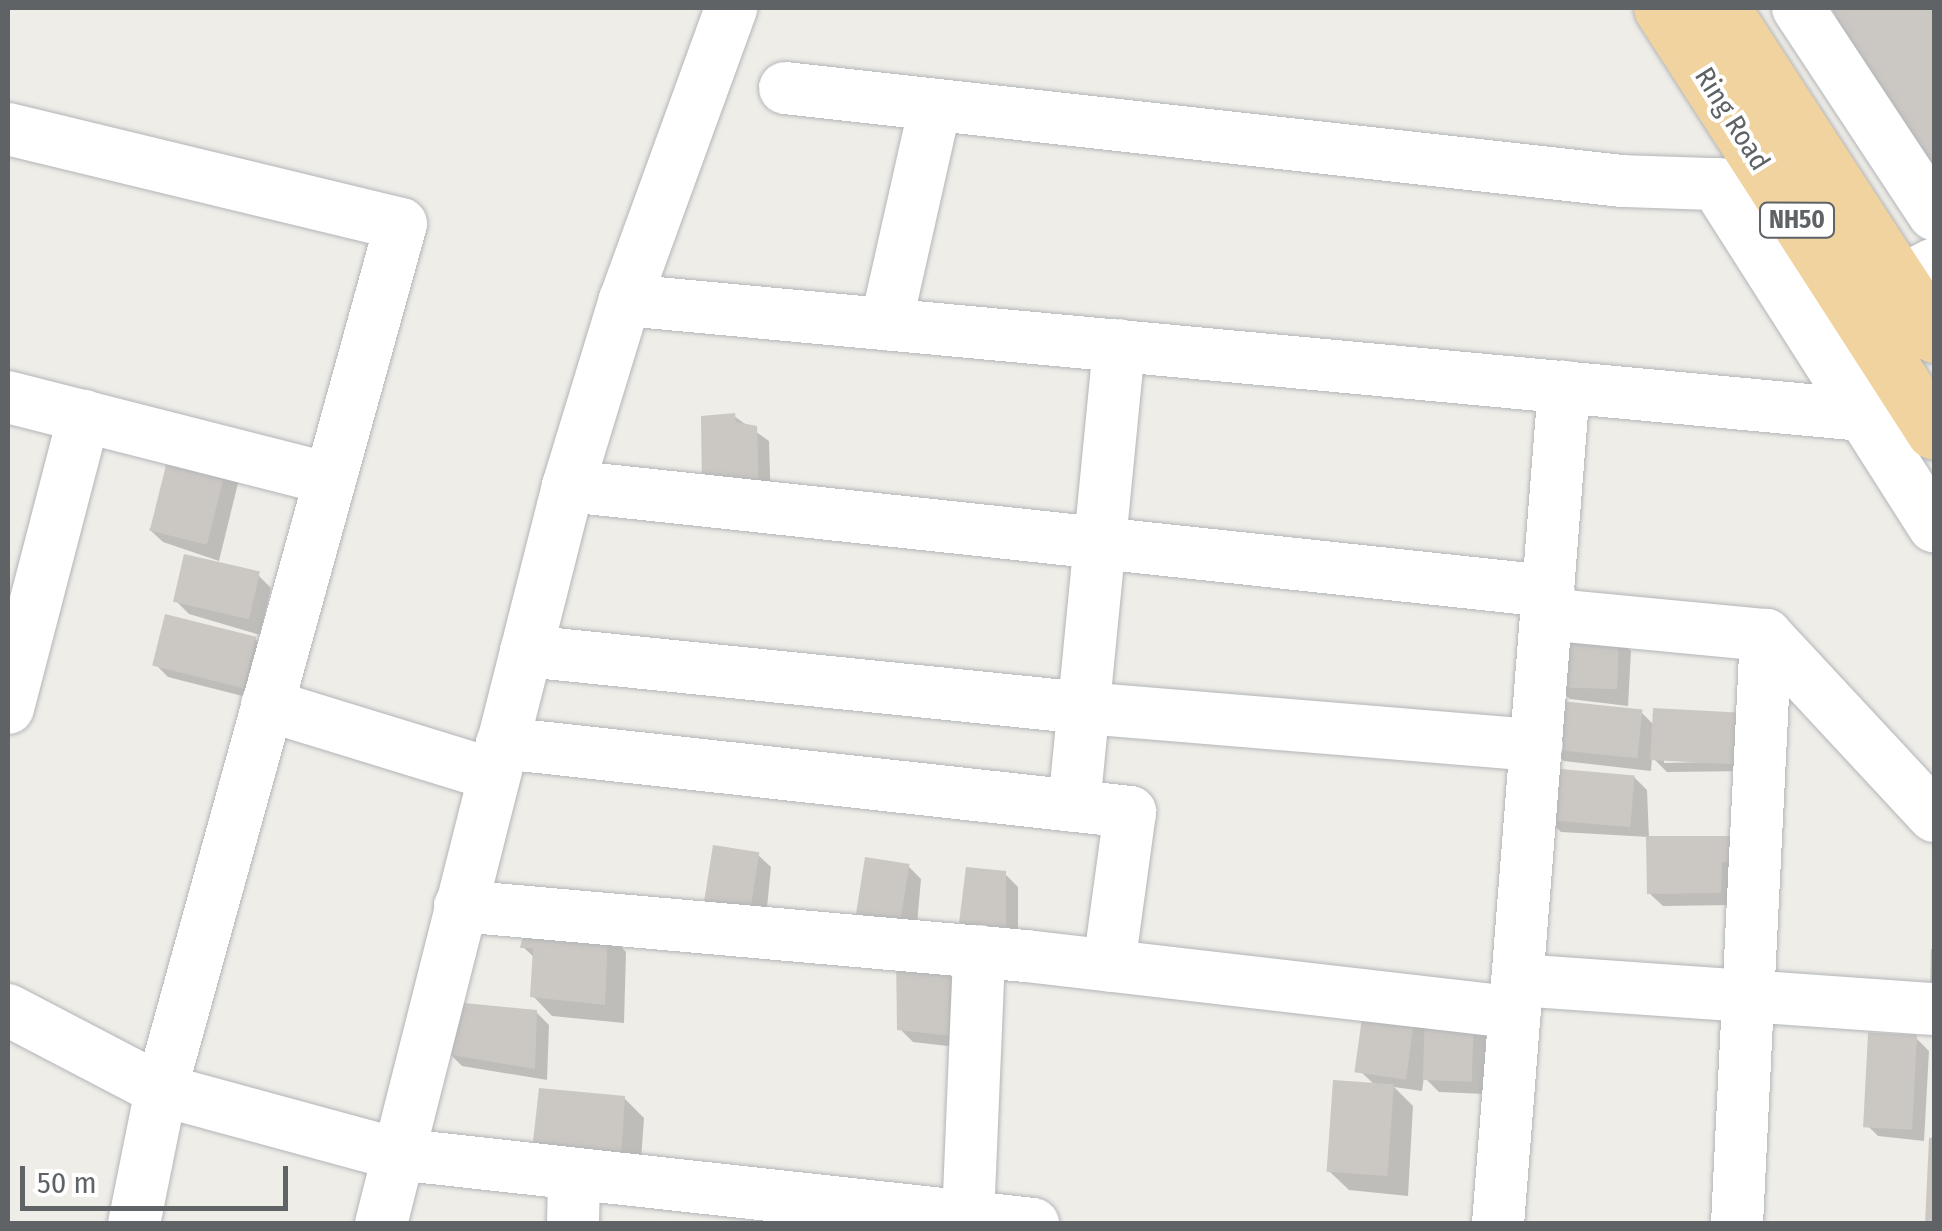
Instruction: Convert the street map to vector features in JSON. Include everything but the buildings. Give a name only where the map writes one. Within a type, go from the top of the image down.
[{"type":"highway","name":"Ring Road","points":[[1661,8],[1931,427]]},
{"type":"highway","name":"Ring Road","points":[[1722,8],[1918,273],[1934,335]]},
{"type":"street","points":[[382,1224],[396,1154],[568,486],[625,300],[731,8]]},
{"type":"street","points":[[1798,8],[1934,214]]},
{"type":"street","points":[[786,88],[1622,181],[1774,186]]},
{"type":"street","points":[[886,324],[935,106]]},
{"type":"street","points":[[8,129],[401,224],[161,1090],[134,1224]]},
{"type":"street","points":[[1716,184],[1934,526]]},
{"type":"street","points":[[625,300],[1863,415],[1931,427]]},
{"type":"street","points":[[1074,806],[1119,345]]},
{"type":"street","points":[[1498,1224],[1564,387]]},
{"type":"street","points":[[8,397],[330,479]]},
{"type":"street","points":[[8,708],[21,603],[84,416]]},
{"type":"street","points":[[568,486],[1101,542],[1766,634],[1934,816]]},
{"type":"street","points":[[1738,1224],[1766,634]]},
{"type":"street","points":[[526,651],[1084,708],[1536,745]]},
{"type":"street","points":[[268,705],[498,759],[1130,812],[1109,966]]},
{"type":"street","points":[[460,906],[1109,966],[1516,997],[1748,1000],[1934,1009]]},
{"type":"street","points":[[968,1219],[979,951]]},
{"type":"street","points":[[8,1010],[161,1090],[573,1199],[1033,1224]]}]
